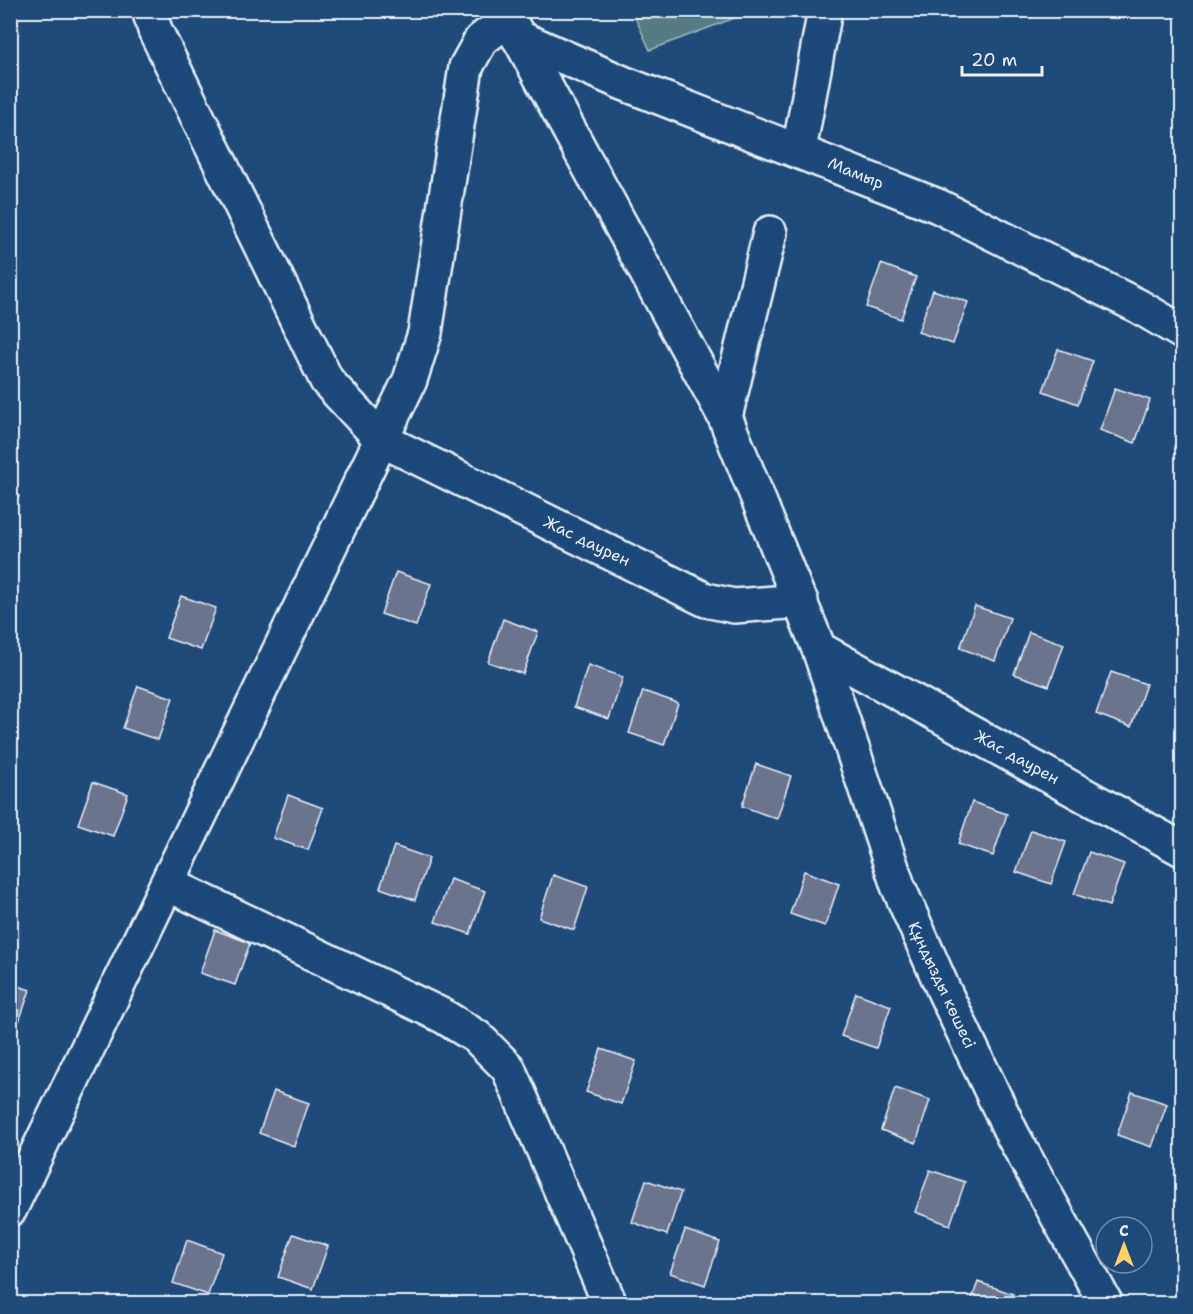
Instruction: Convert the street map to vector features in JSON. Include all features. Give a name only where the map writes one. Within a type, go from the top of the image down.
[{"type":"street","points":[[149,10],[155,30],[327,381],[382,440]]},
{"type":"street","points":[[799,150],[825,10]]},
{"type":"street","points":[[10,1209],[410,380],[425,333],[466,67],[481,40],[510,22]]},
{"type":"street","name":"Мамыр","points":[[510,22],[622,83],[938,206],[1138,306],[1182,332]]},
{"type":"street","name":"Құндызды көшесі","points":[[510,22],[725,417],[819,649],[898,886],[944,991],[1012,1134],[1106,1304]]},
{"type":"street","points":[[725,417],[770,233]]},
{"type":"street","name":"Жас даурен","points":[[382,440],[706,600],[734,606],[801,601]]},
{"type":"street","name":"Жас даурен","points":[[819,649],[1182,849]]},
{"type":"street","points":[[168,884],[443,1016],[477,1037],[508,1068],[610,1304]]},
{"type":"green space","points":[[632,11],[753,11],[650,50]]},
{"type":"building","points":[[881,264],[916,277],[901,319],[866,307]]},
{"type":"building","points":[[933,290],[968,302],[953,344],[918,332]]},
{"type":"building","points":[[1058,349],[1093,361],[1078,404],[1043,391]]},
{"type":"building","points":[[1115,388],[1150,400],[1135,443],[1100,430]]},
{"type":"building","points":[[10,479],[19,497],[10,501]]},
{"type":"building","points":[[396,572],[431,584],[416,626],[381,614]]},
{"type":"building","points":[[181,596],[216,608],[201,650],[166,638]]},
{"type":"building","points":[[975,606],[1010,618],[995,661],[960,648]]},
{"type":"building","points":[[503,619],[538,632],[523,674],[488,662]]},
{"type":"building","points":[[1029,632],[1064,644],[1049,686],[1014,674]]},
{"type":"building","points":[[588,665],[623,677],[609,719],[574,707]]},
{"type":"building","points":[[1111,672],[1146,684],[1131,727],[1096,714]]},
{"type":"building","points":[[138,686],[173,698],[158,740],[123,728]]},
{"type":"building","points":[[643,691],[678,703],[664,745],[629,733]]},
{"type":"building","points":[[756,764],[791,776],[777,819],[742,806]]},
{"type":"building","points":[[93,782],[128,794],[113,836],[78,824]]},
{"type":"building","points":[[288,795],[323,808],[308,850],[273,838]]},
{"type":"building","points":[[972,802],[1007,814],[993,856],[958,844]]},
{"type":"building","points":[[1031,830],[1066,842],[1051,884],[1016,872]]},
{"type":"building","points":[[394,846],[429,858],[415,900],[380,888]]},
{"type":"building","points":[[1089,852],[1124,864],[1109,906],[1074,894]]},
{"type":"building","points":[[804,871],[839,884],[825,926],[790,914]]},
{"type":"building","points":[[553,875],[588,887],[574,930],[539,918]]},
{"type":"building","points":[[450,879],[485,891],[470,934],[435,922]]},
{"type":"building","points":[[215,930],[250,943],[235,985],[200,973]]},
{"type":"building","points":[[10,983],[30,990],[15,1033],[10,1031]]},
{"type":"building","points":[[856,993],[891,1006],[876,1048],[841,1036]]},
{"type":"building","points":[[601,1049],[636,1061],[621,1104],[586,1092]]},
{"type":"building","points":[[895,1088],[930,1100],[916,1143],[881,1130]]},
{"type":"building","points":[[274,1091],[309,1103],[294,1146],[259,1133]]},
{"type":"building","points":[[1132,1092],[1167,1104],[1152,1147],[1117,1135]]},
{"type":"building","points":[[930,1170],[965,1182],[950,1225],[915,1212]]},
{"type":"building","points":[[646,1180],[681,1192],[667,1235],[632,1222]]},
{"type":"building","points":[[685,1230],[720,1242],[705,1285],[670,1273]]},
{"type":"building","points":[[293,1234],[328,1246],[313,1289],[278,1277]]},
{"type":"building","points":[[187,1240],[222,1253],[208,1295],[173,1283]]},
{"type":"building","points":[[978,1282],[1013,1294],[1010,1304],[970,1304]]}]
